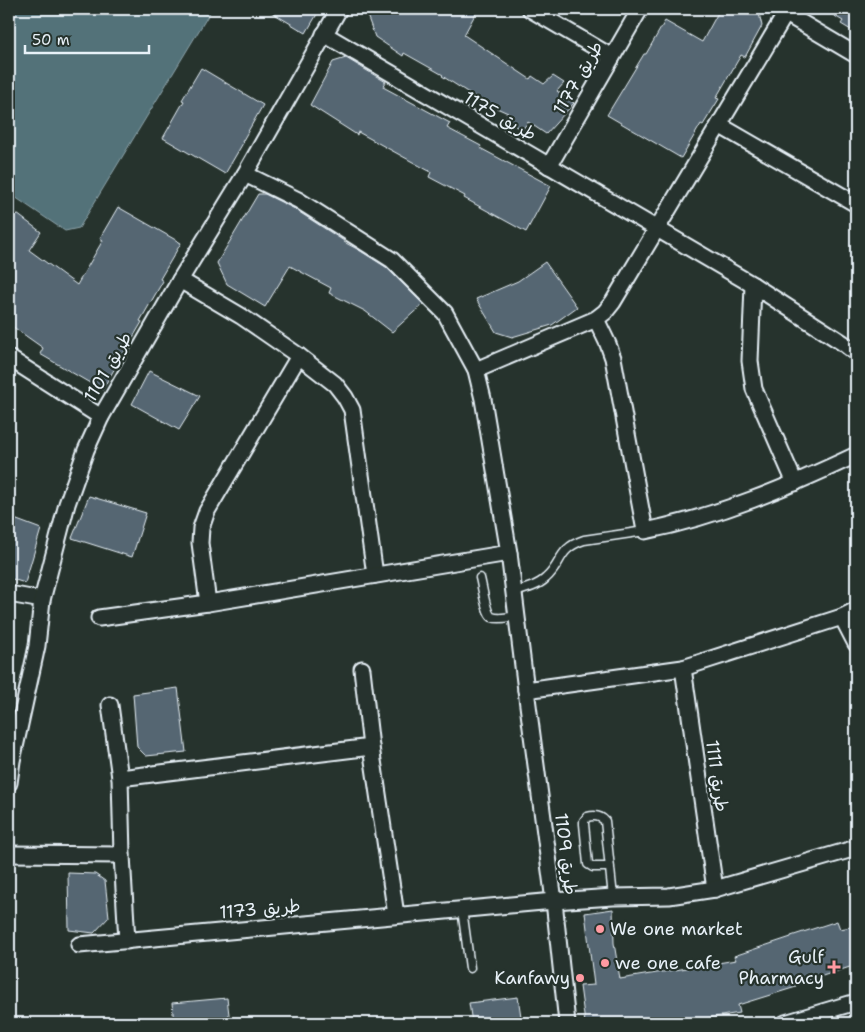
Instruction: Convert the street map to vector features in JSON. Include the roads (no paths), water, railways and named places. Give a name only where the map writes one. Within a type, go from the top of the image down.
[{"type":"street","name":"طريق 1101","points":[[9,783],[10,760],[37,646],[42,600],[67,504],[86,450],[101,417],[180,280],[245,174],[339,9]]},
{"type":"street","points":[[530,9],[612,57]]},
{"type":"street","name":"طريق 1177","points":[[548,166],[640,9]]},
{"type":"street","points":[[476,370],[596,319],[605,312],[657,229],[782,11],[856,55]]},
{"type":"street","name":"طريق 1175","points":[[324,34],[753,285],[856,353]]},
{"type":"street","points":[[718,125],[856,204]]},
{"type":"street","name":"طريق 1109","points":[[245,174],[298,200],[392,260],[445,313],[476,370],[483,399],[509,553],[554,901],[567,1023]]},
{"type":"street","points":[[180,280],[241,316],[299,356],[335,384],[345,397],[352,410],[375,575]]},
{"type":"street","points":[[753,285],[750,361],[754,389],[795,484]]},
{"type":"street","points":[[596,319],[613,358],[645,531],[715,513],[795,484],[856,455]]},
{"type":"street","points":[[208,602],[200,543],[206,511],[299,356]]},
{"type":"street","points":[[9,358],[101,417]]},
{"type":"street","points":[[99,618],[509,553]]},
{"type":"street","points":[[9,594],[42,600]]},
{"type":"street","points":[[526,690],[683,668],[842,617],[856,610]]},
{"type":"street","points":[[842,617],[856,644]]},
{"type":"street","name":"طريق 1111","points":[[683,668],[715,889]]},
{"type":"street","points":[[362,669],[371,746],[396,915]]},
{"type":"street","points":[[110,706],[120,778],[127,941]]},
{"type":"street","points":[[120,778],[371,746]]},
{"type":"street","name":"طريق 1173","points":[[79,945],[554,901],[669,896],[715,889],[856,848]]},
{"type":"street","points":[[9,854],[122,855]]},
{"type":"street","points":[[785,1023],[856,1002]]},
{"type":"lane","points":[[514,592],[539,584],[546,579],[565,551],[577,543],[584,540],[645,531]]},
{"type":"lane","points":[[480,578],[490,616],[493,618],[503,618],[517,616]]},
{"type":"lane","points":[[610,866],[593,867],[587,861],[584,822],[587,817],[598,816],[605,821],[610,866],[613,897]]},
{"type":"lane","points":[[462,909],[470,968]]},
{"type":"water","points":[[9,9],[212,9],[79,228],[65,231],[9,193]]},
{"type":"place","name":"We one market","points":[[600,929]]},
{"type":"place","name":"we one cafe","points":[[605,963]]},
{"type":"place","name":"Gulf Pharmacy","points":[[834,967]]},
{"type":"place","name":"Kanfawy","points":[[580,978]]}]
